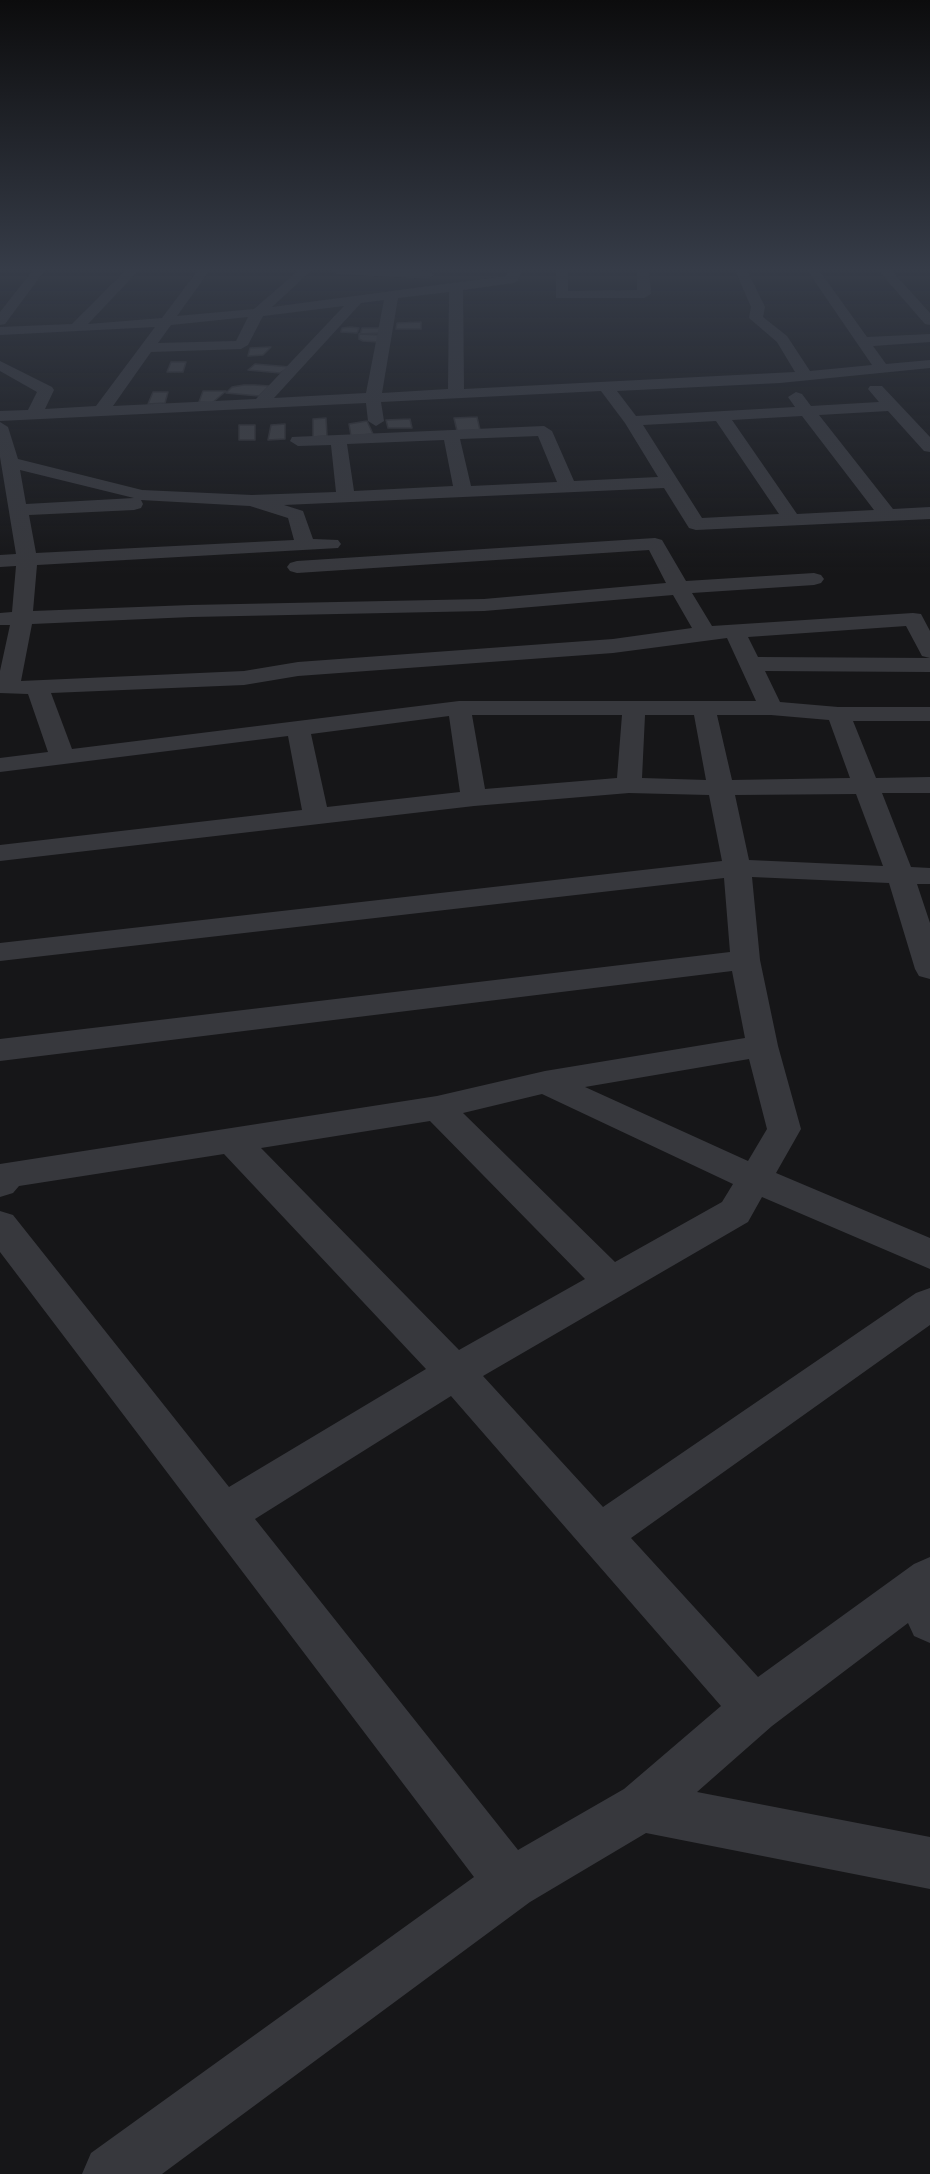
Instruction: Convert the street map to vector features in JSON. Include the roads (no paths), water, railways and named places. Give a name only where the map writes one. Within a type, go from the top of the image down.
[{"type":"street","points":[[12,371],[46,390],[34,414]]},
{"type":"street","points":[[100,411],[130,371]]},
{"type":"street","points":[[260,404],[290,371]]},
{"type":"street","points":[[379,371],[374,399],[379,438]]},
{"type":"street","points":[[456,371],[456,394]]},
{"type":"street","points":[[803,371],[805,375]]},
{"type":"street","points":[[0,416],[477,394],[780,378],[851,371]]},
{"type":"street","points":[[857,371],[930,447]]},
{"type":"street","points":[[780,378],[887,514]]},
{"type":"street","points":[[605,386],[633,421],[696,524],[930,513]]},
{"type":"street","points":[[477,394],[491,433]]},
{"type":"street","points":[[633,421],[892,406]]},
{"type":"street","points":[[721,416],[791,519]]},
{"type":"street","points":[[0,427],[10,462],[27,560],[22,618],[4,689],[244,678],[298,669],[613,646],[705,633],[913,620],[930,651]]},
{"type":"street","points":[[298,441],[544,430],[567,485]]},
{"type":"street","points":[[451,435],[463,490]]},
{"type":"street","points":[[338,439],[344,472],[345,496]]},
{"type":"street","points":[[10,462],[142,495],[252,501],[670,482]]},
{"type":"street","points":[[17,510],[226,500]]},
{"type":"street","points":[[252,501],[296,514],[305,545]]},
{"type":"street","points":[[0,561],[351,542]]},
{"type":"street","points":[[297,567],[655,543],[705,633]]},
{"type":"street","points":[[0,619],[191,610],[484,605],[814,579]]},
{"type":"street","points":[[735,631],[771,708]]},
{"type":"street","points":[[752,664],[930,665]]},
{"type":"street","points":[[37,687],[62,756]]},
{"type":"street","points":[[0,765],[459,708],[771,708],[838,714],[930,714]]},
{"type":"street","points":[[459,708],[474,798]]},
{"type":"street","points":[[629,785],[634,708]]},
{"type":"street","points":[[224,1514],[454,1372],[613,1284],[735,1212],[755,1179],[784,1129],[762,1046],[745,960],[737,868],[704,708]]},
{"type":"street","points":[[838,714],[901,876],[929,964]]},
{"type":"street","points":[[298,727],[316,816]]},
{"type":"street","points":[[0,853],[474,798],[629,785],[720,788],[930,785]]},
{"type":"street","points":[[0,952],[737,868],[930,876]]},
{"type":"street","points":[[0,1050],[745,960]]},
{"type":"street","points":[[3,1176],[437,1108],[544,1082],[762,1046]]},
{"type":"street","points":[[544,1082],[755,1179],[930,1254]]},
{"type":"street","points":[[437,1108],[613,1284]]},
{"type":"street","points":[[233,1141],[454,1372],[754,1709]]},
{"type":"street","points":[[0,1225],[512,1883]]},
{"type":"street","points":[[599,1535],[930,1304]]},
{"type":"street","points":[[112,2174],[512,1883],[642,1807],[754,1709],[926,1596]]},
{"type":"street","points":[[642,1807],[930,1863]]}]
